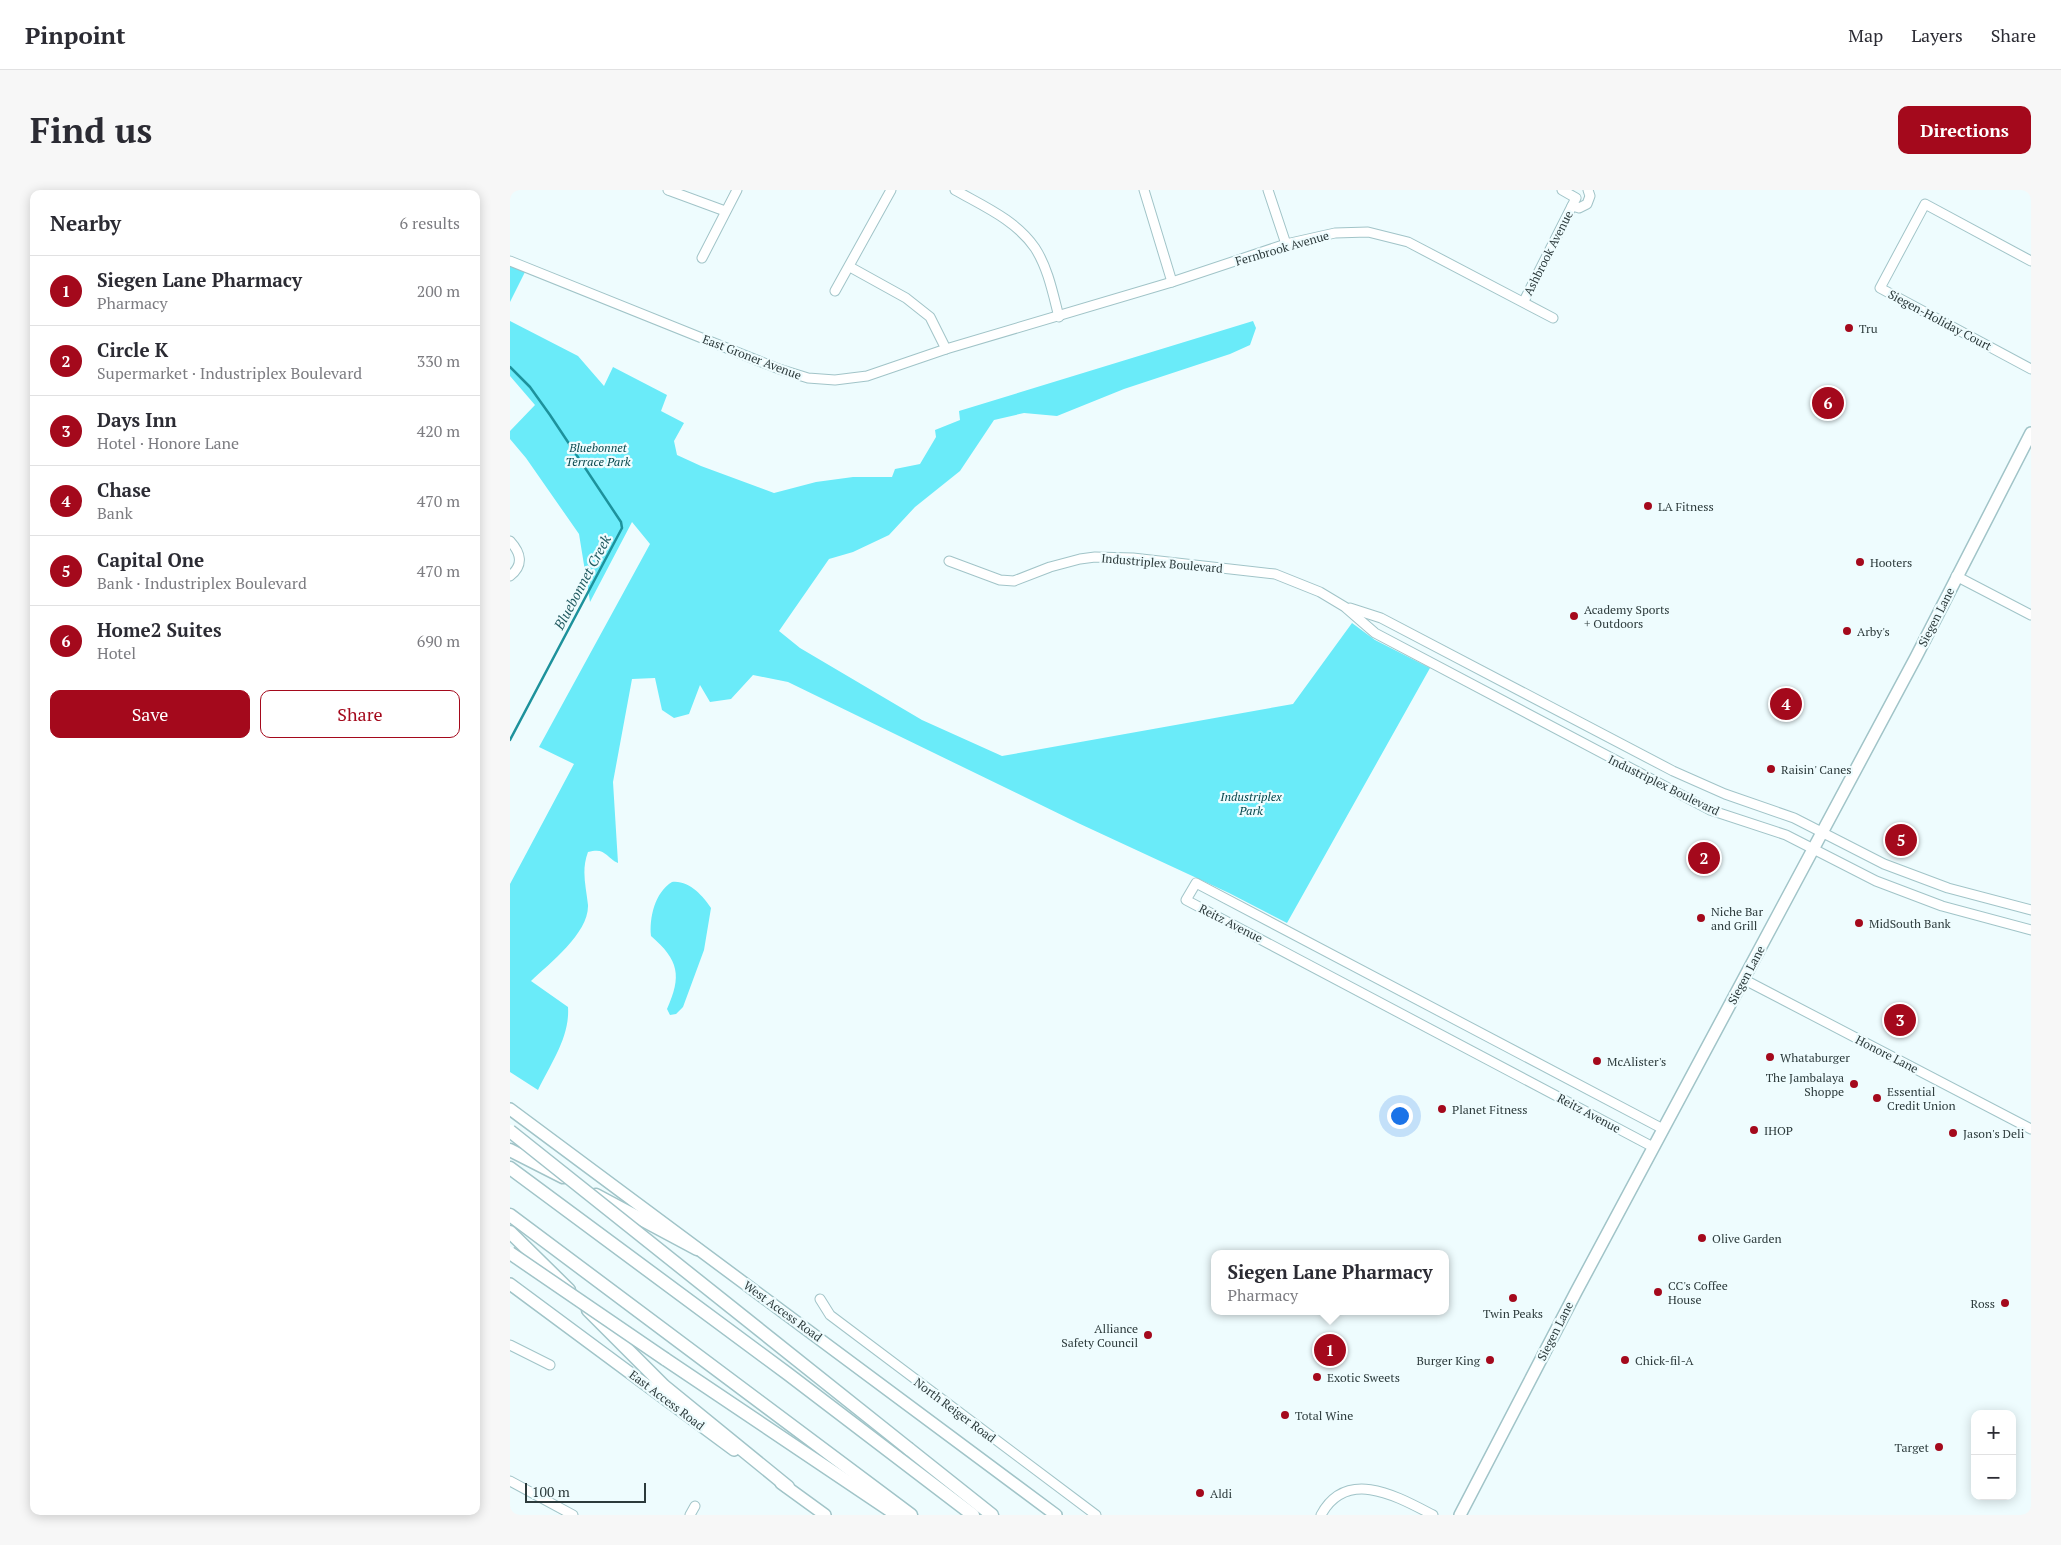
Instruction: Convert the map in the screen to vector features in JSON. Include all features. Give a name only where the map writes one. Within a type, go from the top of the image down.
[{"type":"highway","points":[[510,1131],[992,1515]]},
{"type":"highway","points":[[510,1150],[698,1249]]},
{"type":"highway","points":[[510,1168],[788,1374],[973,1515]]},
{"type":"highway","points":[[510,1215],[911,1515]]},
{"type":"highway","points":[[510,1232],[664,1386],[788,1488]]},
{"type":"highway","points":[[510,1253],[665,1360],[897,1515]]},
{"type":"main road","name":"Siegen Lane","points":[[1460,1515],[1653,1147],[1822,834],[2031,433]]},
{"type":"main road","name":"West Access Road","points":[[510,1109],[1056,1515]]},
{"type":"main road","name":"East Access Road","points":[[510,1284],[825,1515]]},
{"type":"street","points":[[668,190],[725,211]]},
{"type":"street","points":[[702,258],[737,190]]},
{"type":"street","points":[[836,291],[891,190]]},
{"type":"street","points":[[955,190],[1015,226],[1035,248],[1046,273],[1059,317]]},
{"type":"street","points":[[1144,190],[1172,282]]},
{"type":"street","points":[[1268,190],[1286,244]]},
{"type":"street","name":"Ashbrook Avenue","points":[[1524,301],[1569,195],[1579,208],[1587,204],[1590,196],[1588,190]]},
{"type":"street","name":"Siegen-Holiday Court","points":[[2031,261],[1925,204],[1880,288],[2031,368]]},
{"type":"street","name":"Fernbrook Avenue","points":[[1059,317],[1286,244],[1335,232],[1368,232],[1408,242],[1554,318]]},
{"type":"street","name":"East Groner Avenue","points":[[510,261],[779,369],[808,378],[835,380],[867,376],[946,349],[1059,317]]},
{"type":"street","points":[[850,267],[906,298],[930,317],[946,349]]},
{"type":"street","points":[[510,541],[518,550],[521,562],[516,571],[510,576]]},
{"type":"street","name":"Industriplex Boulevard","points":[[949,561],[1000,580],[1014,581],[1065,563],[1095,557],[1132,558],[1232,568],[1275,574],[1288,578],[1345,607],[1381,618],[1673,771],[1725,794],[1794,818],[1822,834],[1884,864],[1948,888],[2031,910]]},
{"type":"street","points":[[1956,576],[2031,615]]},
{"type":"street","name":"Industriplex Boulevard","points":[[1345,607],[1375,633],[1710,810],[1786,836],[1876,881],[1926,900],[2031,930]]},
{"type":"street","name":"Reitz Avenue","points":[[1653,1147],[1186,900],[1196,882],[1663,1129]]},
{"type":"street","name":"Honore Lane","points":[[1743,979],[2031,1129]]},
{"type":"street","name":"North Reiger Road","points":[[820,1299],[830,1316],[1096,1515]]},
{"type":"street","points":[[510,1345],[550,1365]]},
{"type":"street","points":[[510,1481],[573,1515]]},
{"type":"street","points":[[1321,1515],[1327,1504],[1346,1492],[1366,1488],[1390,1492],[1433,1515]]},
{"type":"street","points":[[690,1515],[695,1506]]},
{"type":"green space","points":[[510,261],[527,268],[510,302]]},
{"type":"green space","points":[[510,321],[578,356],[604,386],[613,367],[667,395],[661,411],[684,423],[674,441],[677,455],[774,493],[816,482],[853,477],[892,477],[895,469],[920,464],[936,437],[935,430],[960,420],[959,411],[1253,321],[1256,328],[1250,345],[1230,354],[1124,389],[1057,416],[1024,413],[994,420],[960,471],[915,507],[889,535],[853,552],[829,559],[779,631],[800,648],[922,720],[1002,756],[1293,704],[1352,623],[1375,640],[1430,668],[1287,923],[1229,893],[1078,823],[788,682],[753,675],[731,699],[710,702],[700,685],[689,714],[674,718],[662,710],[655,678],[632,679],[613,782],[618,863],[605,853],[598,851],[588,852],[584,872],[588,905],[587,916],[567,947],[531,981],[568,1007],[568,1018],[563,1039],[538,1090],[510,1072],[510,884],[574,764],[539,747],[650,544],[632,522],[590,602],[579,534],[526,458],[510,439],[510,431],[535,405],[510,376]]},
{"type":"green space","points":[[672,882],[690,886],[700,894],[711,908],[704,950],[683,1007],[676,1014],[670,1015],[667,1009],[675,987],[675,969],[667,953],[651,936],[651,921],[657,899],[666,886]]},
{"type":"waterway","name":"Bluebonnet Creek","points":[[510,367],[530,387],[550,415],[621,522],[622,528],[510,740]]},
{"type":"place","name":"Tru","points":[[1849,328]]},
{"type":"place","name":"Home2 Suites","points":[[1828,403]]},
{"type":"place","name":"LA Fitness","points":[[1648,506]]},
{"type":"place","name":"Hooters","points":[[1860,562]]},
{"type":"place","name":"Academy Sports + Outdoors","points":[[1574,616]]},
{"type":"place","name":"Arby's","points":[[1847,631]]},
{"type":"place","name":"Chase","points":[[1786,704]]},
{"type":"place","name":"Raisin' Canes","points":[[1771,769]]},
{"type":"place","name":"Capital One","points":[[1901,840]]},
{"type":"place","name":"Circle K","points":[[1704,858]]},
{"type":"place","name":"Niche Bar and Grill","points":[[1701,918]]},
{"type":"place","name":"MidSouth Bank","points":[[1859,923]]},
{"type":"place","name":"Days Inn","points":[[1900,1020]]},
{"type":"place","name":"Whataburger","points":[[1770,1057]]},
{"type":"place","name":"McAlister's","points":[[1597,1061]]},
{"type":"place","name":"The Jambalaya Shoppe","points":[[1854,1084]]},
{"type":"place","name":"Essential Credit Union","points":[[1877,1098]]},
{"type":"place","name":"Planet Fitness","points":[[1442,1109]]},
{"type":"place","name":"IHOP","points":[[1754,1130]]},
{"type":"place","name":"Jason's Deli","points":[[1953,1133]]},
{"type":"place","name":"Olive Garden","points":[[1702,1238]]},
{"type":"place","name":"CC's Coffee House","points":[[1658,1292]]},
{"type":"place","name":"Twin Peaks","points":[[1513,1298]]},
{"type":"place","name":"Ross","points":[[2005,1303]]},
{"type":"place","name":"Alliance Safety Council","points":[[1148,1335]]},
{"type":"place","name":"Siegen Lane Pharmacy","points":[[1330,1350]]},
{"type":"place","name":"Burger King","points":[[1490,1360]]},
{"type":"place","name":"Chick-fil-A","points":[[1625,1360]]},
{"type":"place","name":"Exotic Sweets","points":[[1317,1377]]},
{"type":"place","name":"Total Wine","points":[[1285,1415]]},
{"type":"place","name":"Target","points":[[1939,1447]]},
{"type":"place","name":"Aldi","points":[[1200,1493]]},
{"type":"park label","name":"Bluebonnet Terrace Park","points":[[598,454]]},
{"type":"park label","name":"Industriplex Park","points":[[1251,803]]}]
